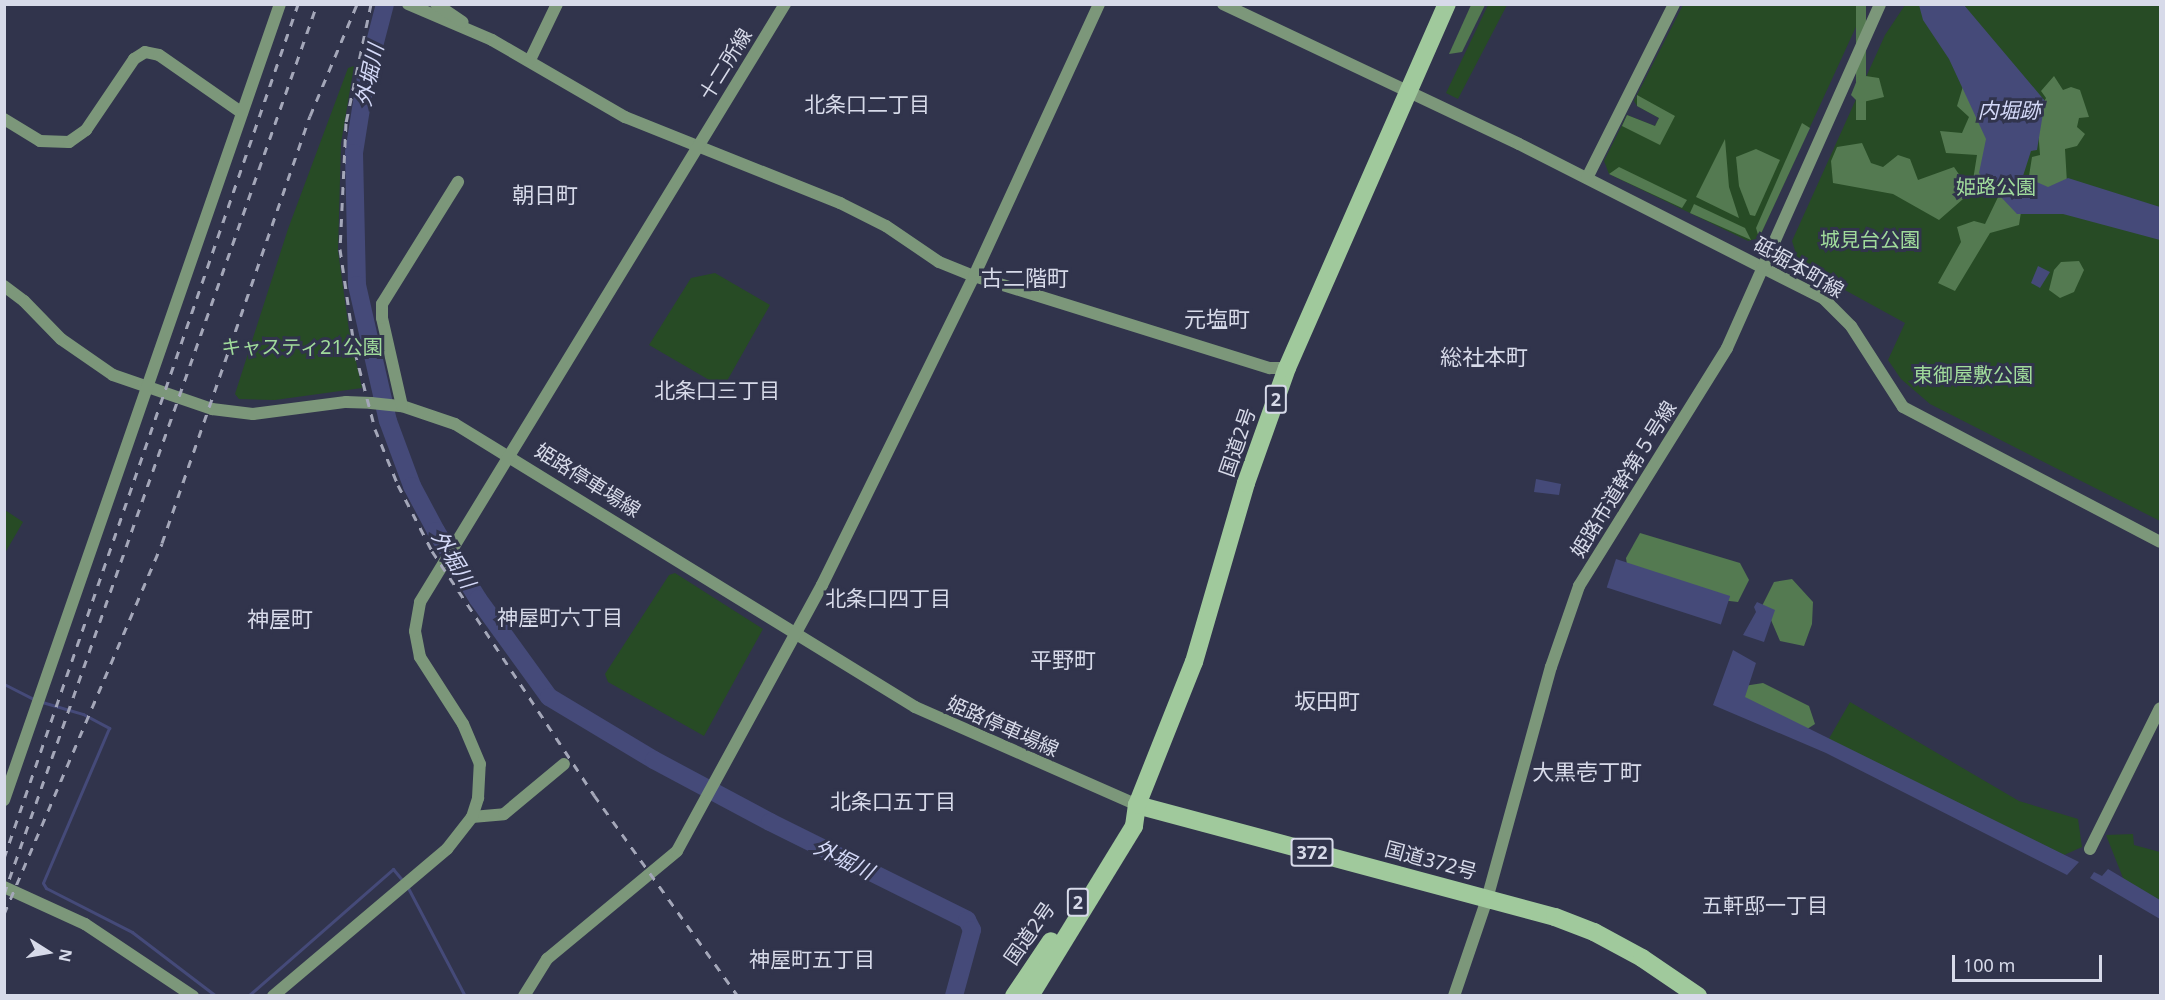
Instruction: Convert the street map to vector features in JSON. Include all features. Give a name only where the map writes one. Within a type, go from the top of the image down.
[{"type":"highway","name":"国道2号","points":[[1014,996],[1137,805],[1194,662],[1246,483],[1287,368],[1447,4]]},
{"type":"highway","name":"国道2号","points":[[1030,996],[1134,826],[1137,805]]},
{"type":"highway","name":"国道372号","points":[[1137,805],[1487,898],[1594,932],[1698,996]]},
{"type":"street","points":[[4,800],[280,4]]},
{"type":"street","points":[[408,4],[492,40],[625,117],[698,144],[840,203],[886,226],[932,258],[974,276],[1270,368],[1287,368]]},
{"type":"street","points":[[436,4],[492,40]]},
{"type":"street","points":[[530,60],[557,4]]},
{"type":"street","name":"十二所線","points":[[698,144],[785,4]]},
{"type":"street","points":[[524,996],[547,959],[677,851],[796,633],[974,276],[1099,4]]},
{"type":"street","name":"砥堀本町線","points":[[1223,4],[1587,178],[1824,299],[1842,315],[1903,407],[2160,542]]},
{"type":"street","points":[[1587,178],[1674,4]]},
{"type":"street","name":"姫路市道幹第５号線","points":[[1454,996],[1487,898],[1551,667],[1579,586],[1713,376],[1765,268],[1880,4]]},
{"type":"street","points":[[4,119],[40,141],[69,142],[86,130],[134,59],[145,52],[159,55],[242,112]]},
{"type":"street","name":"姫路停車場線","points":[[698,144],[509,454],[915,707],[1137,805]]},
{"type":"street","points":[[402,406],[382,318],[382,304],[458,182]]},
{"type":"street","points":[[4,286],[82,356],[146,388],[212,409],[253,414],[346,402],[402,406],[455,424],[509,454],[441,563],[420,602],[415,631],[420,657],[463,724],[480,764],[478,798],[472,817],[447,849],[273,996]]},
{"type":"street","points":[[2090,849],[2160,708]]},
{"type":"street","points":[[472,817],[504,814],[564,764]]},
{"type":"street","points":[[4,887],[85,924],[193,996]]},
{"type":"green space","points":[[1471,5],[1485,5],[1462,52],[1449,54]]},
{"type":"green space","points":[[1488,5],[1507,5],[1458,99],[1446,93]]},
{"type":"green space","points":[[1683,5],[1866,5],[1759,238],[1748,241],[1609,174],[1604,161],[1627,115],[1655,126],[1659,118],[1637,106],[1634,101]]},
{"type":"green space","points":[[1856,5],[1866,5],[1866,120],[1856,120]]},
{"type":"green space","name":"姫路公園","points":[[1905,5],[2160,5],[2160,521],[1930,404],[1901,379],[1888,360],[1905,323],[1801,266],[1802,262],[1798,260],[1792,241],[1885,35]]},
{"type":"green space","name":"キャスティ21公園","points":[[354,66],[341,143],[338,251],[349,330],[362,388],[275,400],[239,399],[235,394],[288,229],[348,68]]},
{"type":"green space","points":[[1859,75],[1879,78],[1884,97],[1859,103],[1851,95]]},
{"type":"green space","points":[[2054,76],[2063,90],[2071,87],[2080,90],[2089,117],[2079,118],[2077,127],[2085,134],[2077,146],[2065,149],[2067,183],[2046,192],[2029,176],[2032,157],[2040,155],[2037,115],[2046,98],[2041,91]]},
{"type":"green space","points":[[1964,83],[2021,212],[2019,225],[1990,233],[1955,291],[1938,283],[1961,242],[1957,227],[1974,221],[1985,224],[2000,193],[1995,197],[1973,180],[1977,155],[1946,153],[1940,131],[1962,133],[1969,117],[1957,106]]},
{"type":"green space","points":[[1637,95],[1675,116],[1660,145],[1622,126],[1627,115],[1655,126],[1659,118],[1637,106]]},
{"type":"green space","points":[[1802,123],[1810,128],[1759,238],[1756,228]]},
{"type":"green space","points":[[1725,139],[1729,187],[1739,218],[1696,197]]},
{"type":"green space","points":[[1862,143],[1871,163],[1883,167],[1898,155],[1910,159],[1918,180],[1954,167],[1971,192],[1939,220],[1893,194],[1833,183],[1831,161],[1837,147]]},
{"type":"green space","points":[[1756,149],[1780,160],[1755,216],[1750,215],[1739,186],[1736,157]]},
{"type":"green space","points":[[1619,167],[1687,200],[1682,208],[1609,174]]},
{"type":"green space","points":[[1694,204],[1745,228],[1751,240],[1690,213]]},
{"type":"green space","points":[[2079,261],[2084,270],[2074,292],[2060,298],[2049,290],[2054,270],[2061,262]]},
{"type":"green space","points":[[715,273],[770,305],[723,388],[649,345],[691,278]]},
{"type":"green space","points":[[5,510],[23,522],[5,553]]},
{"type":"green space","points":[[1640,533],[1740,563],[1749,580],[1738,602],[1721,600],[1628,571],[1626,558]]},
{"type":"green space","points":[[675,573],[763,629],[704,736],[608,682],[605,674],[669,575]]},
{"type":"green space","points":[[1792,579],[1813,602],[1812,624],[1804,646],[1780,641],[1768,613],[1761,608],[1774,582]]},
{"type":"green space","points":[[1763,683],[1809,706],[1815,724],[1801,733],[1745,707],[1744,686]]},
{"type":"green space","points":[[1850,702],[2019,801],[2078,819],[2082,847],[2053,860],[1827,742]]},
{"type":"green space","points":[[2133,834],[2134,845],[2160,852],[2160,901],[2127,888],[2106,835]]},
{"type":"water","name":"内堀跡","points":[[1919,5],[1964,5],[2045,101],[2037,150],[2031,151],[2023,176],[2048,187],[2068,178],[2160,207],[2160,240],[2063,214],[2017,214],[1979,173],[1986,139],[1949,59],[1923,20]]},
{"type":"water","points":[[2038,266],[2050,272],[2040,288],[2031,283]]},
{"type":"water","points":[[1536,479],[1561,484],[1559,495],[1534,492]]},
{"type":"water","points":[[1616,559],[1730,596],[1721,625],[1607,588]]},
{"type":"water","points":[[1757,602],[1775,610],[1764,642],[1743,635],[1756,612],[1754,607]]},
{"type":"water","points":[[1733,650],[1756,663],[1745,697],[2079,862],[2067,875],[1826,753],[1713,705]]},
{"type":"water","points":[[2108,869],[2160,900],[2160,919],[2090,878],[2094,872],[2102,876]]},
{"type":"waterway","name":"外堀川","points":[[385,4],[366,77],[354,153],[357,285],[388,421],[412,486],[436,531],[478,599],[549,697],[654,760],[770,822],[967,920],[972,930],[954,996]]},
{"type":"waterway","points":[[4,684],[36,700]]},
{"type":"waterway","points":[[42,702],[83,714],[109,728],[43,883],[46,888],[132,932],[216,996]]},
{"type":"waterway","points":[[248,996],[393,869],[403,881]]},
{"type":"waterway","points":[[407,886],[465,996]]},
{"type":"railway","points":[[4,858],[298,4]]},
{"type":"railway","points":[[4,894],[317,4]]},
{"type":"railway","points":[[4,914],[162,543],[310,116],[357,4]]},
{"type":"railway","points":[[371,4],[346,123],[340,249],[355,352],[375,429],[398,485],[432,551],[594,795],[738,996]]},
{"type":"district","name":"北条口二丁目","points":[[867,104]]},
{"type":"district","name":"朝日町","points":[[545,195]]},
{"type":"district","name":"古二階町","points":[[1025,278]]},
{"type":"district","name":"元塩町","points":[[1217,319]]},
{"type":"district","name":"総社本町","points":[[1484,357]]},
{"type":"district","name":"北条口三丁目","points":[[717,390]]},
{"type":"district","name":"北条口四丁目","points":[[888,598]]},
{"type":"district","name":"神屋町六丁目","points":[[560,617]]},
{"type":"district","name":"神屋町","points":[[280,619]]},
{"type":"district","name":"平野町","points":[[1063,660]]},
{"type":"district","name":"坂田町","points":[[1327,701]]},
{"type":"district","name":"大黒壱丁町","points":[[1587,772]]},
{"type":"district","name":"北条口五丁目","points":[[893,801]]},
{"type":"district","name":"五軒邸一丁目","points":[[1765,905]]},
{"type":"district","name":"神屋町五丁目","points":[[812,959]]},
{"type":"park label","name":"城見台公園","points":[[1870,239]]},
{"type":"park label","name":"東御屋敷公園","points":[[1973,374]]}]
